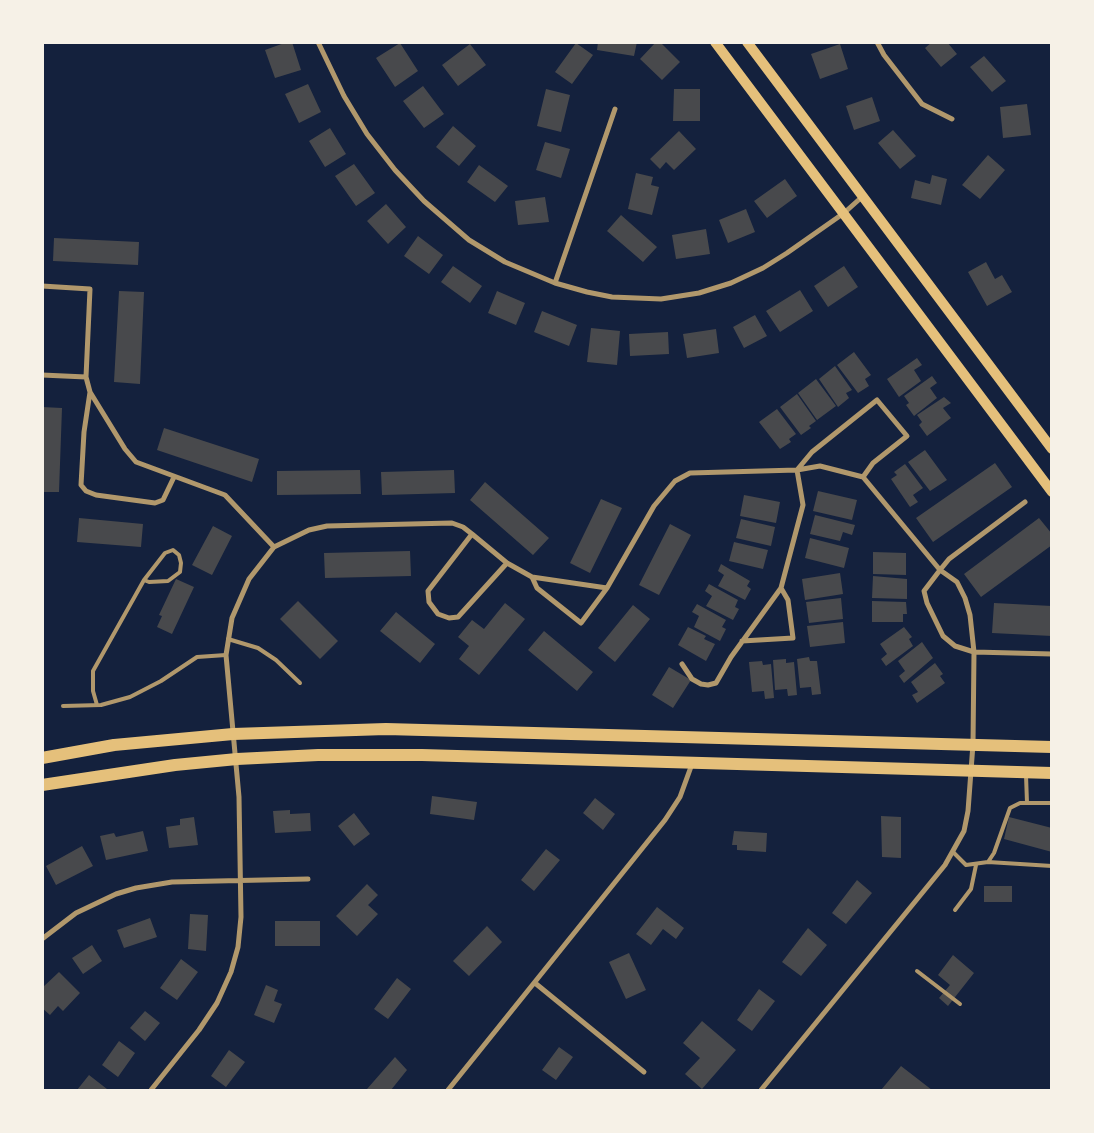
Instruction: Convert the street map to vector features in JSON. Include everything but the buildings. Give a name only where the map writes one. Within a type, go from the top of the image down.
[{"type":"main road","points":[[715,42],[1052,492]]},
{"type":"main road","points":[[747,42],[1052,450]]},
{"type":"main road","points":[[42,758],[114,745],[233,734],[386,729],[1052,747]]},
{"type":"main road","points":[[42,750],[89,750]]},
{"type":"main road","points":[[42,785],[237,759],[422,755],[1052,773]]},
{"type":"street","points":[[318,42],[344,96],[367,134],[395,170],[424,201],[453,227],[485,251],[519,268],[556,283],[587,292],[627,298],[661,299],[699,293],[731,283],[763,268],[844,213],[863,196]]},
{"type":"street","points":[[877,42],[884,55],[922,104],[952,119]]},
{"type":"street","points":[[556,283],[615,109]]},
{"type":"street","points":[[42,286],[90,289],[86,378],[90,392],[125,449],[136,462],[225,495],[274,547]]},
{"type":"street","points":[[42,375],[86,378]]},
{"type":"street","points":[[90,392],[84,432],[81,485],[86,491],[96,495],[155,504],[163,500],[174,477]]},
{"type":"street","points":[[682,664],[692,679],[701,684],[716,683],[742,641],[781,588],[803,505],[797,470],[812,452],[878,400],[907,436],[873,464],[864,477]]},
{"type":"street","points":[[532,577],[537,588],[581,623],[607,588],[654,506],[675,481],[690,473],[797,470],[820,466],[864,477],[940,570],[957,582],[965,598],[970,615],[974,652],[973,744],[968,812],[964,831],[953,852],[888,937],[761,1090]]},
{"type":"street","points":[[1025,502],[949,559],[924,591],[927,604],[943,636],[955,646],[974,652],[1052,654]]},
{"type":"street","points":[[150,1090],[200,1030],[217,1004],[231,972],[238,947],[241,917],[237,759],[226,655],[232,618],[242,591],[274,547],[309,530],[328,526],[452,523],[463,527],[507,563],[532,577],[607,588]]},
{"type":"street","points":[[472,534],[428,591],[429,602],[438,614],[449,618],[458,617],[507,563]]},
{"type":"street","points":[[742,641],[793,638],[788,600],[781,588]]},
{"type":"street","points":[[448,1090],[666,820],[680,797],[692,763]]},
{"type":"street","points":[[42,939],[76,913],[116,894],[136,888],[172,882],[308,879]]},
{"type":"street","points":[[536,983],[644,1072]]},
{"type":"lane","points":[[97,705],[93,691],[93,671],[144,580],[165,553],[173,550],[179,555],[182,563],[180,572],[168,581],[150,582],[144,580]]},
{"type":"lane","points":[[228,639],[258,648],[276,660],[300,683]]},
{"type":"lane","points":[[63,706],[97,705],[130,697],[161,681],[197,657],[226,655]]},
{"type":"lane","points":[[1026,772],[1027,803]]},
{"type":"lane","points":[[988,862],[994,853],[1010,808],[1027,803],[1052,803]]},
{"type":"lane","points":[[953,852],[966,865],[988,862],[1052,866]]},
{"type":"lane","points":[[955,910],[972,889],[976,865]]},
{"type":"lane","points":[[917,971],[960,1004]]}]
